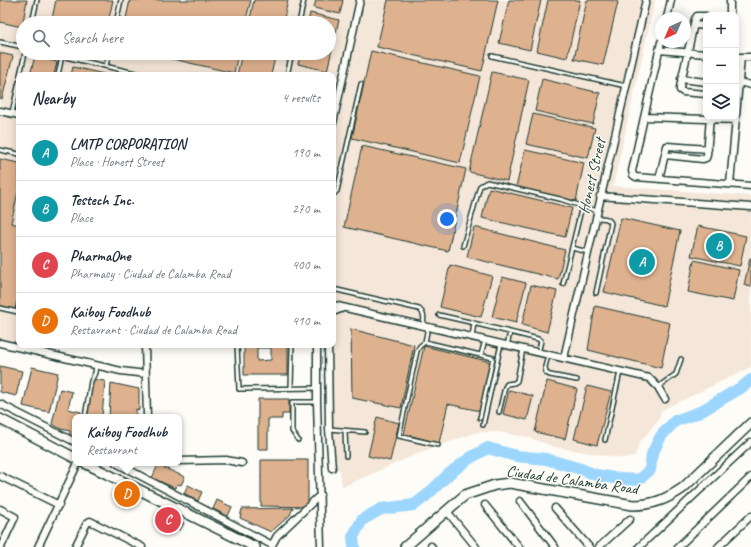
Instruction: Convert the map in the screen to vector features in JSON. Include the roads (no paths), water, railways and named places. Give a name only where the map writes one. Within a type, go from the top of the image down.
[{"type":"main road","points":[[0,419],[72,456]]},
{"type":"main road","name":"Ciudad de Calamba Road","points":[[405,547],[460,498],[473,491],[495,484],[510,483],[633,505],[645,505],[659,502],[682,488],[750,427]]},
{"type":"main road","points":[[91,466],[255,547]]},
{"type":"street","points":[[336,107],[360,0]]},
{"type":"street","name":"Honest Street","points":[[564,358],[646,0]]},
{"type":"street","points":[[668,12],[671,0]]},
{"type":"street","points":[[730,0],[730,12]]},
{"type":"street","points":[[703,16],[697,16],[695,19],[695,25],[681,80],[680,90],[683,92],[703,94]]},
{"type":"street","points":[[695,25],[703,26]]},
{"type":"street","points":[[703,54],[660,50],[632,171],[633,175],[636,177],[751,186]]},
{"type":"street","points":[[739,57],[751,57]]},
{"type":"street","points":[[681,80],[703,82]]},
{"type":"street","points":[[739,82],[751,85]]},
{"type":"street","points":[[0,110],[16,114]]},
{"type":"street","points":[[645,117],[703,118]]},
{"type":"street","points":[[665,155],[703,159],[706,158],[710,120]]},
{"type":"street","points":[[730,184],[736,120]]},
{"type":"street","points":[[659,179],[667,146],[708,148]]},
{"type":"street","points":[[600,196],[751,207]]},
{"type":"street","points":[[336,306],[649,378],[658,387],[665,399]]},
{"type":"street","points":[[336,311],[345,308]]},
{"type":"street","points":[[0,343],[16,347]]},
{"type":"street","points":[[22,348],[121,371],[146,374]]},
{"type":"street","points":[[145,348],[147,414]]},
{"type":"street","points":[[317,348],[320,547]]},
{"type":"street","points":[[328,348],[329,429],[332,468]]},
{"type":"street","points":[[0,404],[72,440]]},
{"type":"street","points":[[639,547],[751,442]]},
{"type":"street","points":[[182,461],[226,460],[242,463]]},
{"type":"street","points":[[38,547],[77,466]]},
{"type":"street","points":[[122,466],[274,546],[277,536],[320,495]]},
{"type":"street","points":[[0,476],[59,505]]},
{"type":"street","points":[[678,547],[751,477]]},
{"type":"street","points":[[520,501],[555,547]]},
{"type":"street","points":[[485,505],[519,547]]},
{"type":"street","points":[[555,508],[589,547]]},
{"type":"street","points":[[0,509],[15,517],[1,547]]},
{"type":"street","points":[[446,510],[476,547]]},
{"type":"street","points":[[718,547],[751,516]]},
{"type":"street","points":[[599,547],[630,519]]},
{"type":"street","points":[[77,547],[87,523],[90,521],[142,547]]},
{"type":"lane","points":[[34,16],[37,0]]},
{"type":"lane","points":[[118,16],[121,0]]},
{"type":"lane","points":[[301,16],[304,0]]},
{"type":"lane","points":[[0,42],[16,45]]},
{"type":"lane","points":[[492,56],[626,86]]},
{"type":"lane","points":[[21,72],[23,60]]},
{"type":"lane","points":[[59,72],[61,60]]},
{"type":"lane","points":[[80,60],[131,72]]},
{"type":"lane","points":[[106,66],[107,60]]},
{"type":"lane","points":[[288,72],[290,60]]},
{"type":"lane","points":[[336,192],[362,84]]},
{"type":"lane","points":[[12,113],[16,95]]},
{"type":"lane","points":[[0,150],[16,153]]},
{"type":"lane","points":[[463,246],[480,186],[487,182],[560,199],[582,206],[596,215],[606,218],[611,223],[596,293]]},
{"type":"lane","points":[[563,284],[582,206]]},
{"type":"lane","points":[[572,248],[588,252]]},
{"type":"lane","points":[[336,290],[419,308],[423,312],[426,326],[425,342],[417,351],[399,436],[438,445]]},
{"type":"lane","points":[[0,308],[16,312]]},
{"type":"lane","points":[[439,315],[540,340],[538,353]]},
{"type":"lane","points":[[472,337],[474,323]]},
{"type":"lane","points":[[507,346],[510,332]]},
{"type":"lane","points":[[481,356],[485,340]]},
{"type":"lane","points":[[425,342],[493,358],[480,418]]},
{"type":"lane","points":[[483,426],[501,344]]},
{"type":"lane","points":[[237,348],[239,388],[244,390],[317,388]]},
{"type":"lane","points":[[291,388],[292,348]]},
{"type":"lane","points":[[499,412],[505,387],[507,384],[517,381],[523,349]]},
{"type":"lane","points":[[548,355],[545,367],[546,373],[577,380]]},
{"type":"lane","points":[[658,387],[676,374],[681,359]]},
{"type":"lane","points":[[85,414],[90,382],[95,373],[96,365]]},
{"type":"lane","points":[[605,440],[620,371]]},
{"type":"lane","points":[[298,440],[292,431],[292,402],[317,402]]},
{"type":"lane","points":[[329,429],[365,432]]},
{"type":"lane","points":[[345,431],[346,456]]},
{"type":"waterway","points":[[354,547],[353,537],[362,520],[381,509],[414,505],[426,496],[450,473],[470,458],[488,448],[516,456],[546,459],[596,475],[638,480],[650,470],[652,454],[661,436],[675,421],[700,412],[751,380]]},
{"type":"place","name":"Testech Inc.","points":[[719,246]]},
{"type":"place","name":"LMTP CORPORATION","points":[[642,262]]},
{"type":"place","name":"Kaiboy Foodhub","points":[[127,494]]},
{"type":"place","name":"PharmaOne","points":[[168,520]]}]
